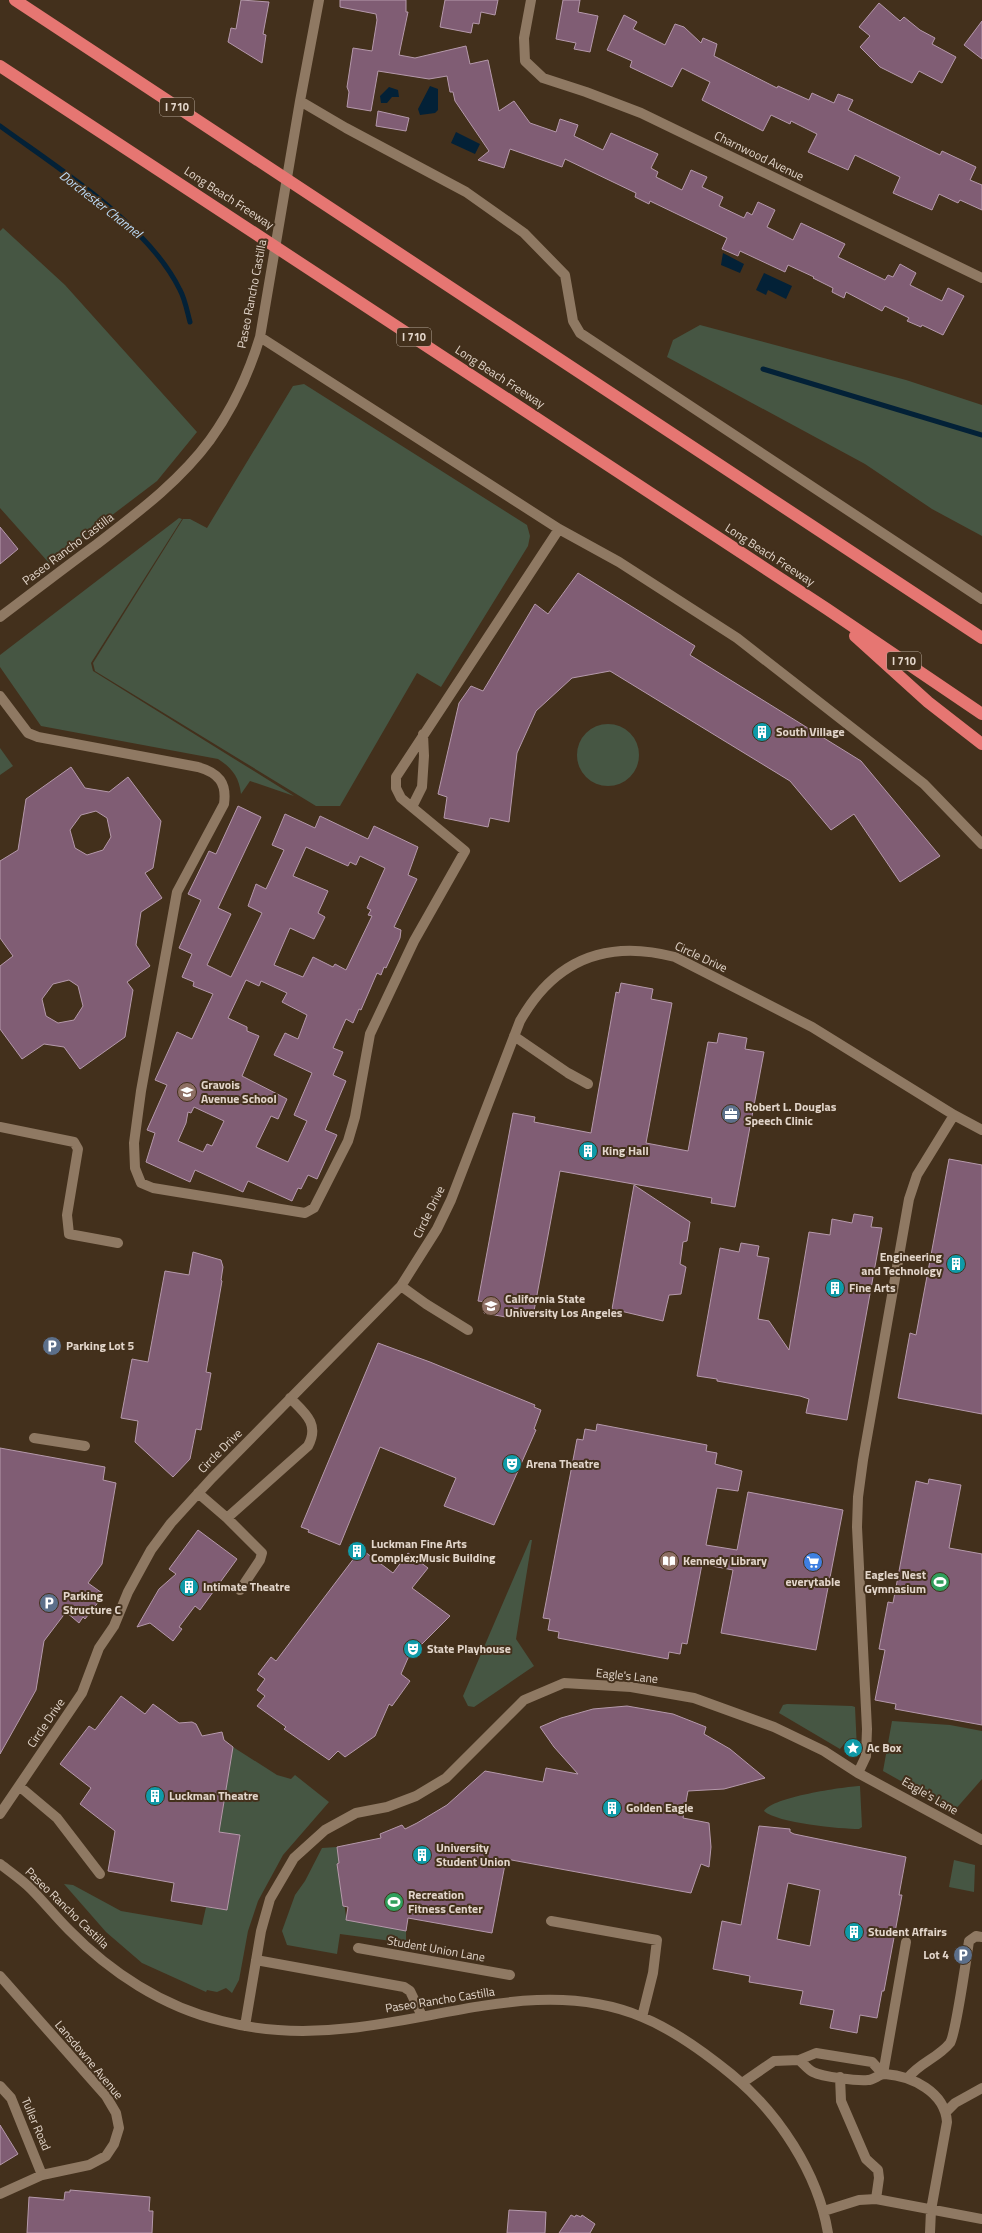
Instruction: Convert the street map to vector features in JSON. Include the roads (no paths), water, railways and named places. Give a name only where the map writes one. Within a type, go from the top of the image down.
[{"type":"highway","name":"I 710","points":[[15,0],[982,638]]},
{"type":"highway","name":"Long Beach Freeway","points":[[0,66],[827,609],[982,714]]},
{"type":"highway","points":[[827,609],[928,702],[982,744]]},
{"type":"street","name":"Paseo Rancho Castilla","points":[[0,617],[124,524],[179,476],[210,440],[233,404],[250,369],[260,336],[299,105],[319,0]]},
{"type":"street","name":"Charnwood Avenue","points":[[532,0],[524,38],[525,61],[543,78],[586,92],[641,113],[982,278]]},
{"type":"street","points":[[299,105],[346,128],[466,192],[503,216],[524,232],[565,275],[573,321],[580,333],[982,599]]},
{"type":"street","points":[[260,336],[559,529],[619,562],[737,638],[924,784],[982,844]]},
{"type":"street","points":[[0,696],[28,733],[38,737],[208,770],[218,776],[226,790],[224,804],[177,892],[134,1143],[135,1168],[141,1182],[152,1188],[305,1213],[314,1208],[348,1141],[355,1117],[370,1034],[414,941],[464,851],[401,798],[396,788],[396,777],[559,529]]},
{"type":"street","points":[[412,807],[422,788],[423,734]]},
{"type":"street","name":"Circle Drive","points":[[0,1814],[82,1693],[99,1648],[114,1626],[128,1592],[151,1550],[171,1523],[290,1398],[401,1286],[437,1229],[450,1200],[514,1036],[532,999],[550,981],[566,969],[589,957],[612,951],[653,951],[675,957],[812,1027],[954,1115],[982,1130]]},
{"type":"street","points":[[514,1036],[568,1073],[588,1084]]},
{"type":"street","points":[[858,1773],[866,1756],[867,1729],[857,1527],[858,1497],[863,1460],[909,1199],[917,1175],[954,1115]]},
{"type":"street","points":[[0,1128],[68,1139],[74,1142],[78,1149],[67,1216],[69,1234],[118,1243]]},
{"type":"street","points":[[401,1286],[426,1304],[468,1330]]},
{"type":"street","points":[[227,1518],[308,1446],[313,1437],[313,1427],[304,1412],[290,1398]]},
{"type":"street","points":[[34,1438],[84,1446]]},
{"type":"street","points":[[198,1493],[227,1518],[262,1553],[260,1560],[240,1590]]},
{"type":"street","name":"Eagle's Lane","points":[[245,2026],[256,1960],[270,1899],[294,1858],[325,1830],[356,1813],[387,1807],[416,1796],[446,1778],[524,1700],[564,1683],[631,1687],[694,1698],[774,1726],[824,1751],[858,1773],[982,1840]]},
{"type":"street","points":[[19,1786],[57,1818],[100,1874]]},
{"type":"street","name":"Paseo Rancho Castilla","points":[[0,1864],[30,1888],[70,1931],[92,1951],[147,1991],[178,2007],[220,2021],[278,2030],[317,2031],[353,2028],[500,2003],[540,2000],[592,2002],[642,2017],[684,2039],[742,2083],[770,2113],[796,2151],[824,2211],[828,2233]]},
{"type":"street","points":[[551,1921],[657,1940],[653,1973],[642,2017]]},
{"type":"street","points":[[908,2078],[914,2070],[932,2060],[951,2041],[969,1941],[976,1936],[982,1937]]},
{"type":"street","points":[[883,2074],[906,1942]]},
{"type":"street","name":"Student Union Lane","points":[[358,1948],[510,1975]]},
{"type":"street","points":[[256,1960],[404,1987],[410,1991],[422,2016]]},
{"type":"street","name":"Lansdowne Avenue","points":[[0,1976],[106,2096],[116,2113],[119,2128],[114,2144],[106,2156],[89,2165],[42,2175],[0,2194]]},
{"type":"street","points":[[742,2083],[774,2061],[799,2060],[816,2053],[872,2062],[883,2074]]},
{"type":"street","points":[[799,2060],[812,2072],[840,2077],[870,2080],[883,2074],[908,2078],[919,2082],[928,2089],[947,2111],[947,2122],[931,2210],[930,2233]]},
{"type":"street","points":[[840,2077],[841,2101],[866,2159],[878,2170],[879,2178],[876,2199]]},
{"type":"street","name":"Tuller Road","points":[[0,2086],[11,2098],[42,2175]]},
{"type":"street","points":[[947,2111],[955,2103],[982,2088]]},
{"type":"street","points":[[824,2211],[859,2200],[876,2199],[982,2219]]},
{"type":"water","points":[[430,86],[438,89],[438,110],[435,113],[420,115],[418,109]]},
{"type":"water","points":[[389,87],[398,90],[399,97],[392,97],[387,103],[381,103],[380,96]]},
{"type":"water","points":[[456,132],[480,144],[475,154],[451,143]]},
{"type":"water","points":[[723,253],[744,264],[740,273],[721,265]]},
{"type":"water","points":[[764,273],[792,286],[786,299],[768,290],[766,295],[756,290]]},
{"type":"waterway","name":"Dorchester Channel","points":[[0,126],[74,179],[125,220],[147,243],[165,266],[185,301],[190,322]]},
{"type":"waterway","points":[[763,369],[982,435]]},
{"type":"place","name":"South Village","points":[[762,732]]},
{"type":"place","name":"Gravois Avenue School","points":[[187,1092]]},
{"type":"place","name":"Robert L. Douglas Speech Clinic","points":[[731,1114]]},
{"type":"place","name":"King Hall","points":[[588,1151]]},
{"type":"place","name":"Engineering and Technology","points":[[956,1264]]},
{"type":"place","name":"Fine Arts","points":[[835,1288]]},
{"type":"place","name":"California State University Los Angeles","points":[[491,1306]]},
{"type":"place","name":"Parking Lot 5","points":[[52,1346]]},
{"type":"place","name":"Arena Theatre","points":[[512,1464]]},
{"type":"place","name":"Luckman Fine Arts Complex;Music Building","points":[[357,1551]]},
{"type":"place","name":"Kennedy Library","points":[[669,1561]]},
{"type":"place","name":"everytable","points":[[813,1562]]},
{"type":"place","name":"Eagles Nest Gymnasium","points":[[940,1582]]},
{"type":"place","name":"Intimate Theatre","points":[[189,1587]]},
{"type":"place","name":"Parking Structure C","points":[[49,1603]]},
{"type":"place","name":"State Playhouse","points":[[413,1649]]},
{"type":"place","name":"Ac Box","points":[[853,1748]]},
{"type":"place","name":"Luckman Theatre","points":[[155,1796]]},
{"type":"place","name":"Golden Eagle","points":[[612,1808]]},
{"type":"place","name":"University Student Union","points":[[422,1855]]},
{"type":"place","name":"Recreation Fitness Center","points":[[394,1902]]},
{"type":"place","name":"Student Affairs","points":[[854,1932]]},
{"type":"place","name":"Lot 4","points":[[963,1955]]}]
